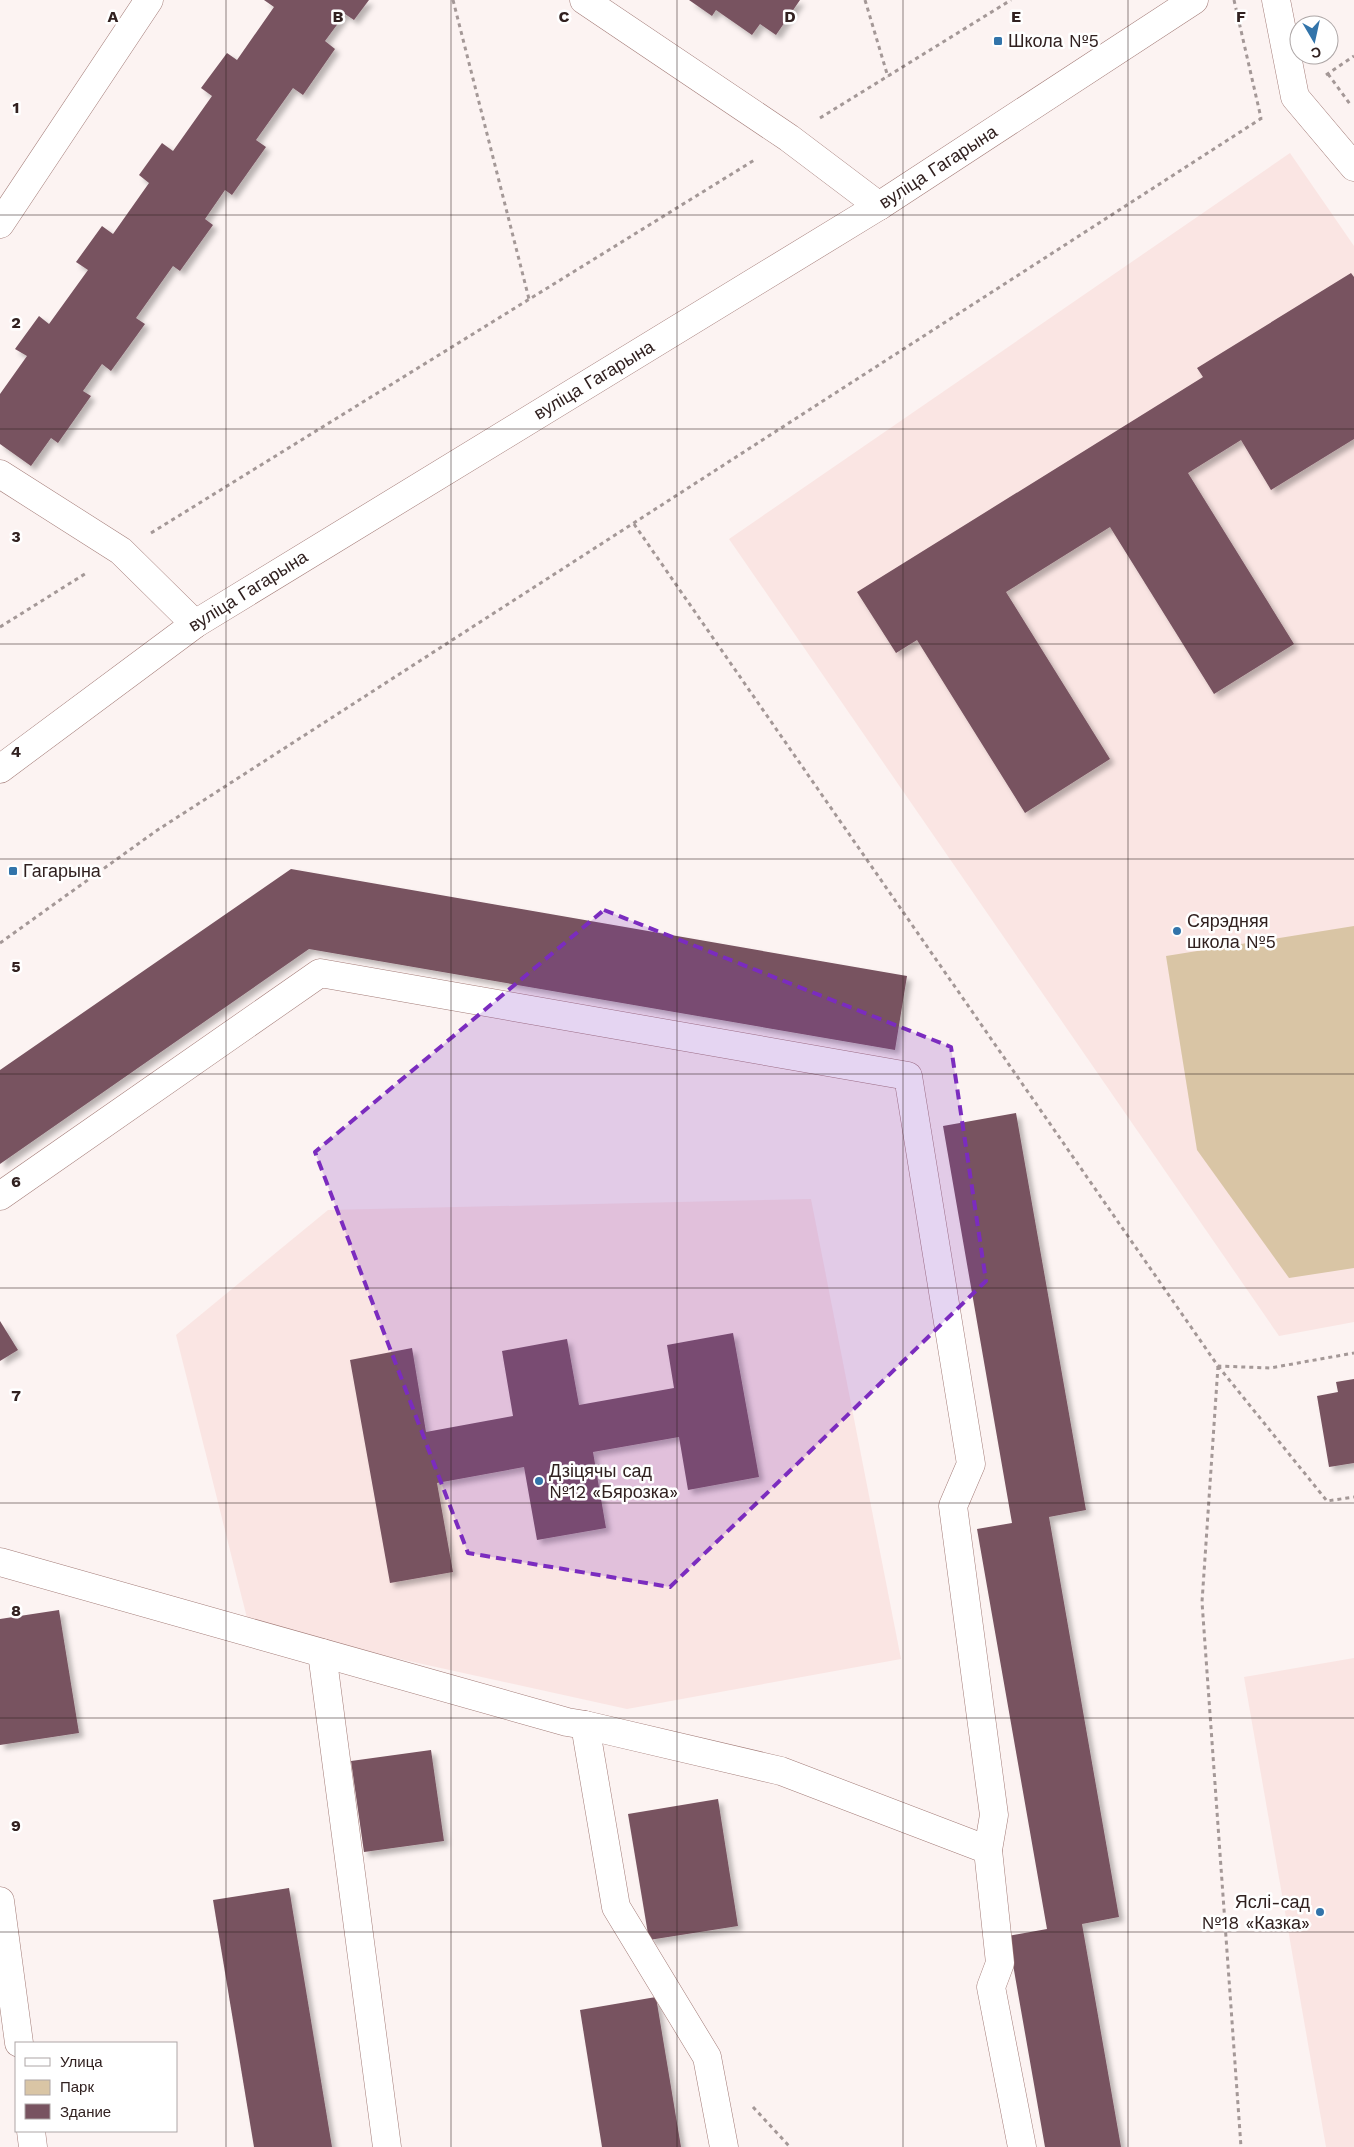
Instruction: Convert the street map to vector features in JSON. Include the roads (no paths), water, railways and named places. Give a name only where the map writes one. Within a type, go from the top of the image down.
[{"type":"main road","points":[[0,224],[149,0]]},
{"type":"main road","points":[[584,0],[790,138],[880,206]]},
{"type":"main road","name":"вуліца Гагарына","points":[[0,769],[194,624],[880,206],[1194,0]]},
{"type":"main road","points":[[1276,0],[1295,97],[1354,167]]},
{"type":"main road","points":[[0,474],[121,551],[194,624]]},
{"type":"main road","points":[[0,1196],[320,973],[908,1076],[971,1464],[953,1506],[994,1815],[988,1850],[1000,1963],[990,1987],[1022,2147]]},
{"type":"main road","points":[[0,1562],[568,1722],[584,1724],[781,1770],[988,1850]]},
{"type":"main road","points":[[322,1653],[387,2147]]},
{"type":"main road","points":[[584,1724],[616,1907],[707,2057],[724,2147]]},
{"type":"main road","points":[[0,1901],[19,2042]]},
{"type":"main road","points":[[31,2132],[33,2147]]},
{"type":"place","name":"Школа №5","points":[[998,41]]},
{"type":"place","name":"Гагарына","points":[[13,871]]},
{"type":"place","name":"Сярэдняя школа №5","points":[[1177,931]]},
{"type":"place","name":"Дзіцячы сад №12 «Бярозка»","points":[[539,1481]]},
{"type":"place","name":"Яслі-сад №18 «Казка»","points":[[1320,1912]]}]
